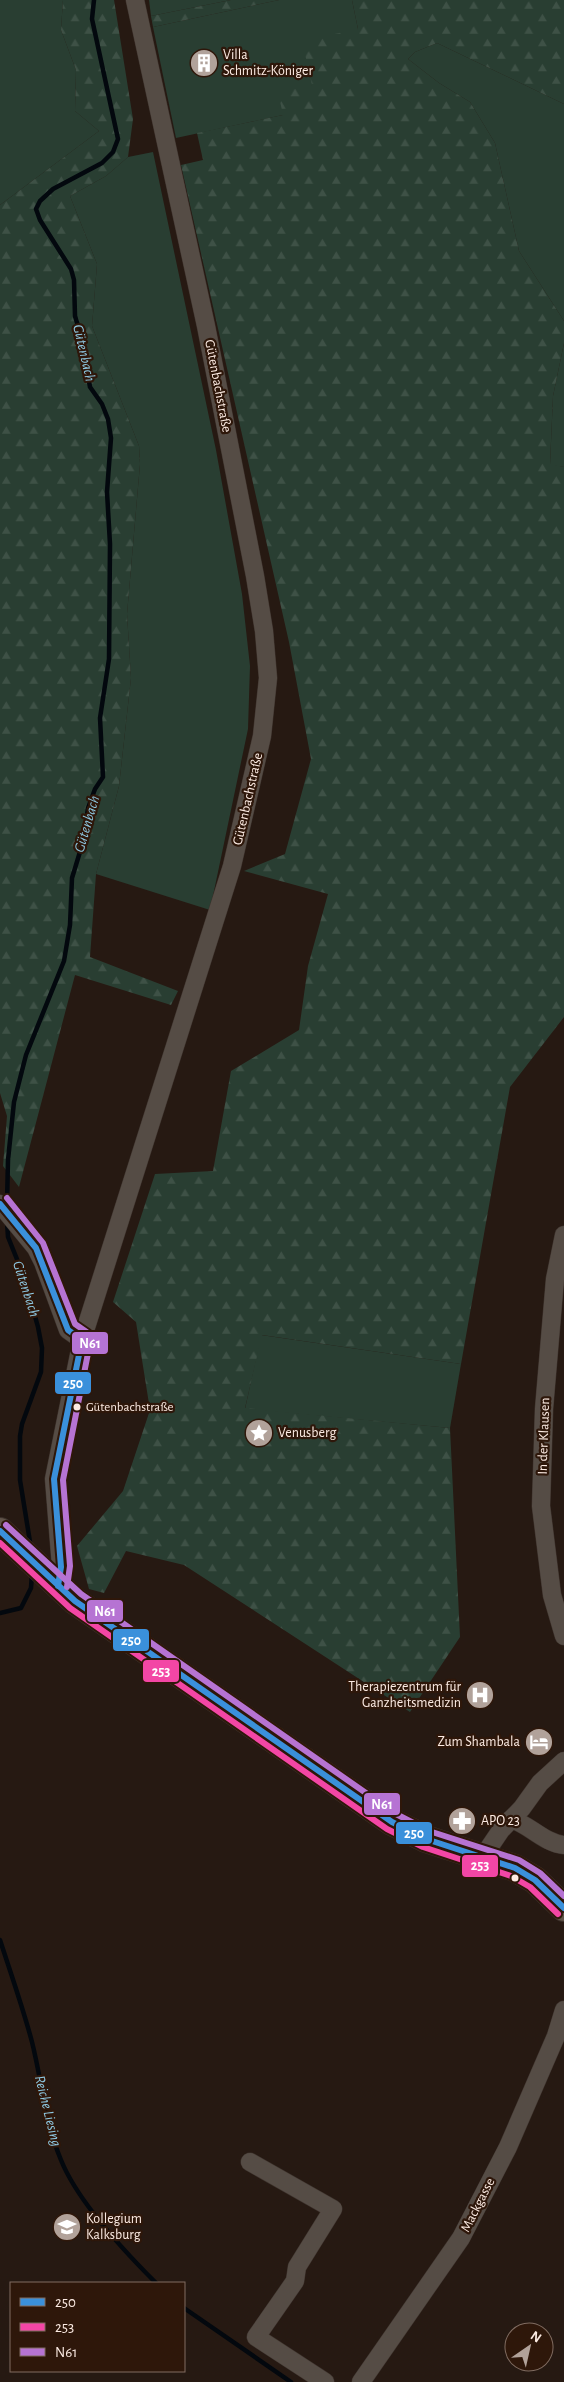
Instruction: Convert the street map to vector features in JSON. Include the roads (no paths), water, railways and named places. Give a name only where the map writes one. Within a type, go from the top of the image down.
[{"type":"main road","points":[[0,1531],[75,1601],[392,1822],[426,1839],[506,1864],[527,1875],[564,1908]]},
{"type":"street","name":"Gütenbachstraße","points":[[52,1580],[61,1567],[54,1479],[82,1340],[232,866],[262,736],[268,678],[264,632],[254,566],[206,326],[135,0]]},
{"type":"street","points":[[0,1204],[33,1243],[43,1262],[68,1330],[82,1340]]},
{"type":"street","name":"In der Klausen","points":[[564,1234],[555,1278],[544,1409],[541,1506],[552,1595],[564,1636]]},
{"type":"street","points":[[482,1858],[500,1830],[540,1783],[564,1761]]},
{"type":"street","points":[[511,1819],[522,1822],[552,1842],[564,1845]]},
{"type":"street","name":"Mackgasse","points":[[361,2382],[461,2238],[508,2147],[556,2036],[564,2010]]},
{"type":"street","points":[[250,2162],[333,2209],[297,2267],[295,2281],[256,2337],[325,2382]]},
{"type":"waterway","name":"Gütenbach","points":[[7,1203],[8,1160],[14,1102],[26,1055],[64,961],[70,925],[72,878],[83,842],[88,808],[95,789],[103,777],[100,718],[109,659],[110,544],[107,492],[111,438],[108,419],[102,404],[90,387],[81,336],[75,316],[74,280],[71,269],[40,220],[36,209],[40,201],[53,189],[102,163],[113,152],[118,139],[92,19],[94,0]]},
{"type":"waterway","name":"Gütenbach","points":[[7,1221],[8,1237],[23,1274],[42,1348],[41,1372],[22,1424],[20,1436],[20,1480],[31,1548]]},
{"type":"waterway","name":"Gütenbach","points":[[0,1613],[21,1608],[31,1588],[32,1573]]},
{"type":"waterway","name":"Reiche Liesing","points":[[0,1940],[28,2029],[47,2117],[61,2160],[78,2192],[103,2225],[155,2282]]},
{"type":"waterway","name":"Reiche Liesing","points":[[185,2309],[291,2382]]},
{"type":"place","name":"Villa Schmitz-Königer","points":[[204,63]]},
{"type":"place","name":"Gütenbachstraße","points":[[77,1407]]},
{"type":"place","name":"Venusberg","points":[[259,1433]]},
{"type":"place","name":"Therapiezentrum für Ganzheitsmedizin","points":[[480,1695]]},
{"type":"place","name":"Zum Shambala","points":[[539,1742]]},
{"type":"place","name":"APO 23","points":[[462,1821]]},
{"type":"place","name":"Kollegium Kalksburg","points":[[67,2227]]}]
